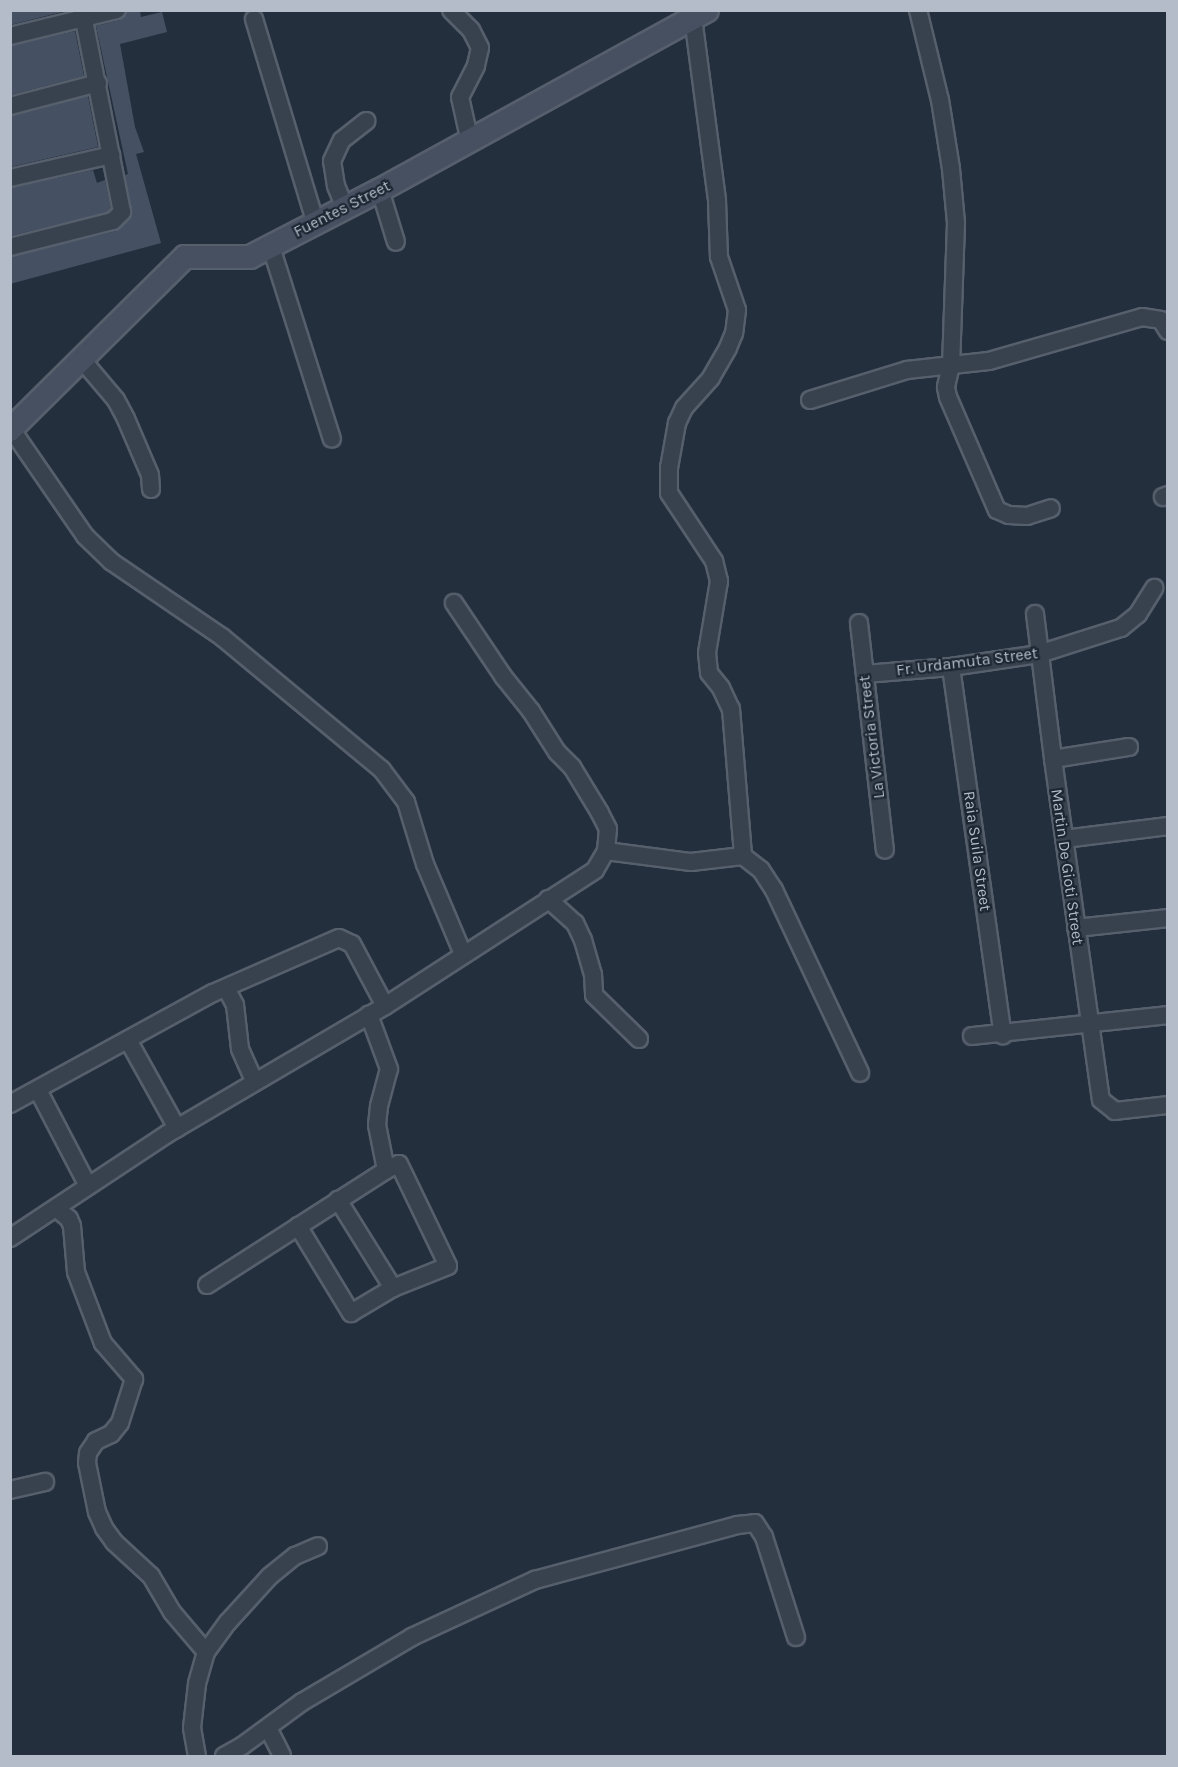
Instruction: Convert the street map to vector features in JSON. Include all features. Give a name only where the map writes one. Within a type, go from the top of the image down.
[{"type":"street","points":[[10,36],[83,15],[117,10]]},
{"type":"street","points":[[451,10],[478,38],[480,48],[476,66],[460,97],[471,142]]},
{"type":"street","points":[[918,10],[940,100],[951,169],[956,223],[951,365],[946,387],[948,397],[986,479],[993,505],[1009,515],[1027,516],[1051,508]]},
{"type":"street","points":[[697,14],[717,201],[719,257],[737,310],[734,333],[728,348],[711,378],[684,408],[677,423],[669,468],[669,493],[714,561],[719,581],[707,653],[710,673],[721,688],[730,709],[743,856]]},
{"type":"street","name":"Fuentes Street","points":[[11,430],[83,361],[172,267],[185,257],[250,257],[471,142],[697,14]]},
{"type":"street","points":[[10,247],[113,221],[120,217],[122,212],[83,15]]},
{"type":"street","points":[[254,19],[316,224]]},
{"type":"street","points":[[10,106],[98,83]]},
{"type":"street","points":[[345,208],[336,186],[332,161],[342,140],[366,121]]},
{"type":"street","points":[[10,178],[111,155]]},
{"type":"street","points":[[380,190],[396,242]]},
{"type":"street","points":[[271,247],[332,439]]},
{"type":"street","points":[[810,400],[908,370],[988,361],[1142,317],[1161,320],[1167,331]]},
{"type":"street","points":[[83,361],[116,400],[150,475],[151,489]]},
{"type":"street","points":[[11,430],[85,536],[112,562],[222,637],[382,770],[406,802],[425,864],[463,954]]},
{"type":"street","name":"Fr. Urdamuta Street","points":[[865,674],[951,667],[1039,654],[1121,628],[1138,614],[1154,588]]},
{"type":"street","points":[[10,1238],[177,1128],[385,1006],[595,870],[606,851],[608,829],[572,767],[557,752],[531,711],[503,676],[454,603]]},
{"type":"street","name":"Martin De Gioti Street","points":[[1035,614],[1089,1026],[1101,1100],[1115,1111],[1167,1105]]},
{"type":"street","name":"La Victoria Street","points":[[859,623],[885,850]]},
{"type":"street","name":"Raia Suila Street","points":[[951,667],[1003,1035]]},
{"type":"street","points":[[1053,759],[1129,747]]},
{"type":"street","points":[[1064,839],[1167,826]]},
{"type":"street","points":[[606,851],[691,862],[743,856],[761,870],[774,890],[860,1073]]},
{"type":"street","points":[[549,899],[575,922],[583,940],[592,974],[594,995],[639,1039]]},
{"type":"street","points":[[1076,928],[1167,918]]},
{"type":"street","points":[[10,1104],[226,988],[339,938],[352,945],[385,1006]]},
{"type":"street","points":[[226,988],[235,1005],[240,1049],[255,1082]]},
{"type":"street","points":[[369,1015],[389,1069],[377,1125],[386,1170]]},
{"type":"street","points":[[972,1036],[1089,1026],[1167,1015]]},
{"type":"street","points":[[128,1040],[177,1128]]},
{"type":"street","points":[[38,1090],[88,1186]]},
{"type":"street","points":[[207,1285],[338,1200],[399,1164],[448,1266],[393,1288],[351,1313],[298,1226]]},
{"type":"street","points":[[338,1200],[393,1288]]},
{"type":"street","points":[[56,1208],[69,1219],[72,1226],[76,1272],[103,1343],[135,1380],[120,1423],[111,1434],[96,1441],[88,1453],[87,1463],[97,1512],[114,1542],[151,1576],[172,1612],[206,1652]]},
{"type":"street","points":[[10,1490],[45,1482]]},
{"type":"street","points":[[224,1756],[268,1728],[302,1702],[412,1637],[535,1580],[737,1525],[755,1523],[764,1537],[796,1637]]},
{"type":"street","points":[[197,1756],[192,1728],[197,1684],[206,1652],[228,1622],[270,1576],[295,1556],[318,1546]]},
{"type":"street","points":[[268,1728],[282,1756]]},
{"type":"building","points":[[10,10],[70,10],[10,25]]},
{"type":"building","points":[[127,10],[140,10],[141,17],[162,12],[167,32],[120,44],[135,127],[144,152],[136,154],[161,243],[10,284],[10,257],[116,231],[132,216],[125,175],[128,174],[96,26],[120,20]]},
{"type":"building","points":[[75,31],[84,76],[10,95],[10,46]]},
{"type":"building","points":[[88,96],[98,147],[10,167],[10,116]]},
{"type":"building","points":[[93,170],[97,183],[105,180],[111,209],[108,212],[10,236],[10,188]]}]
